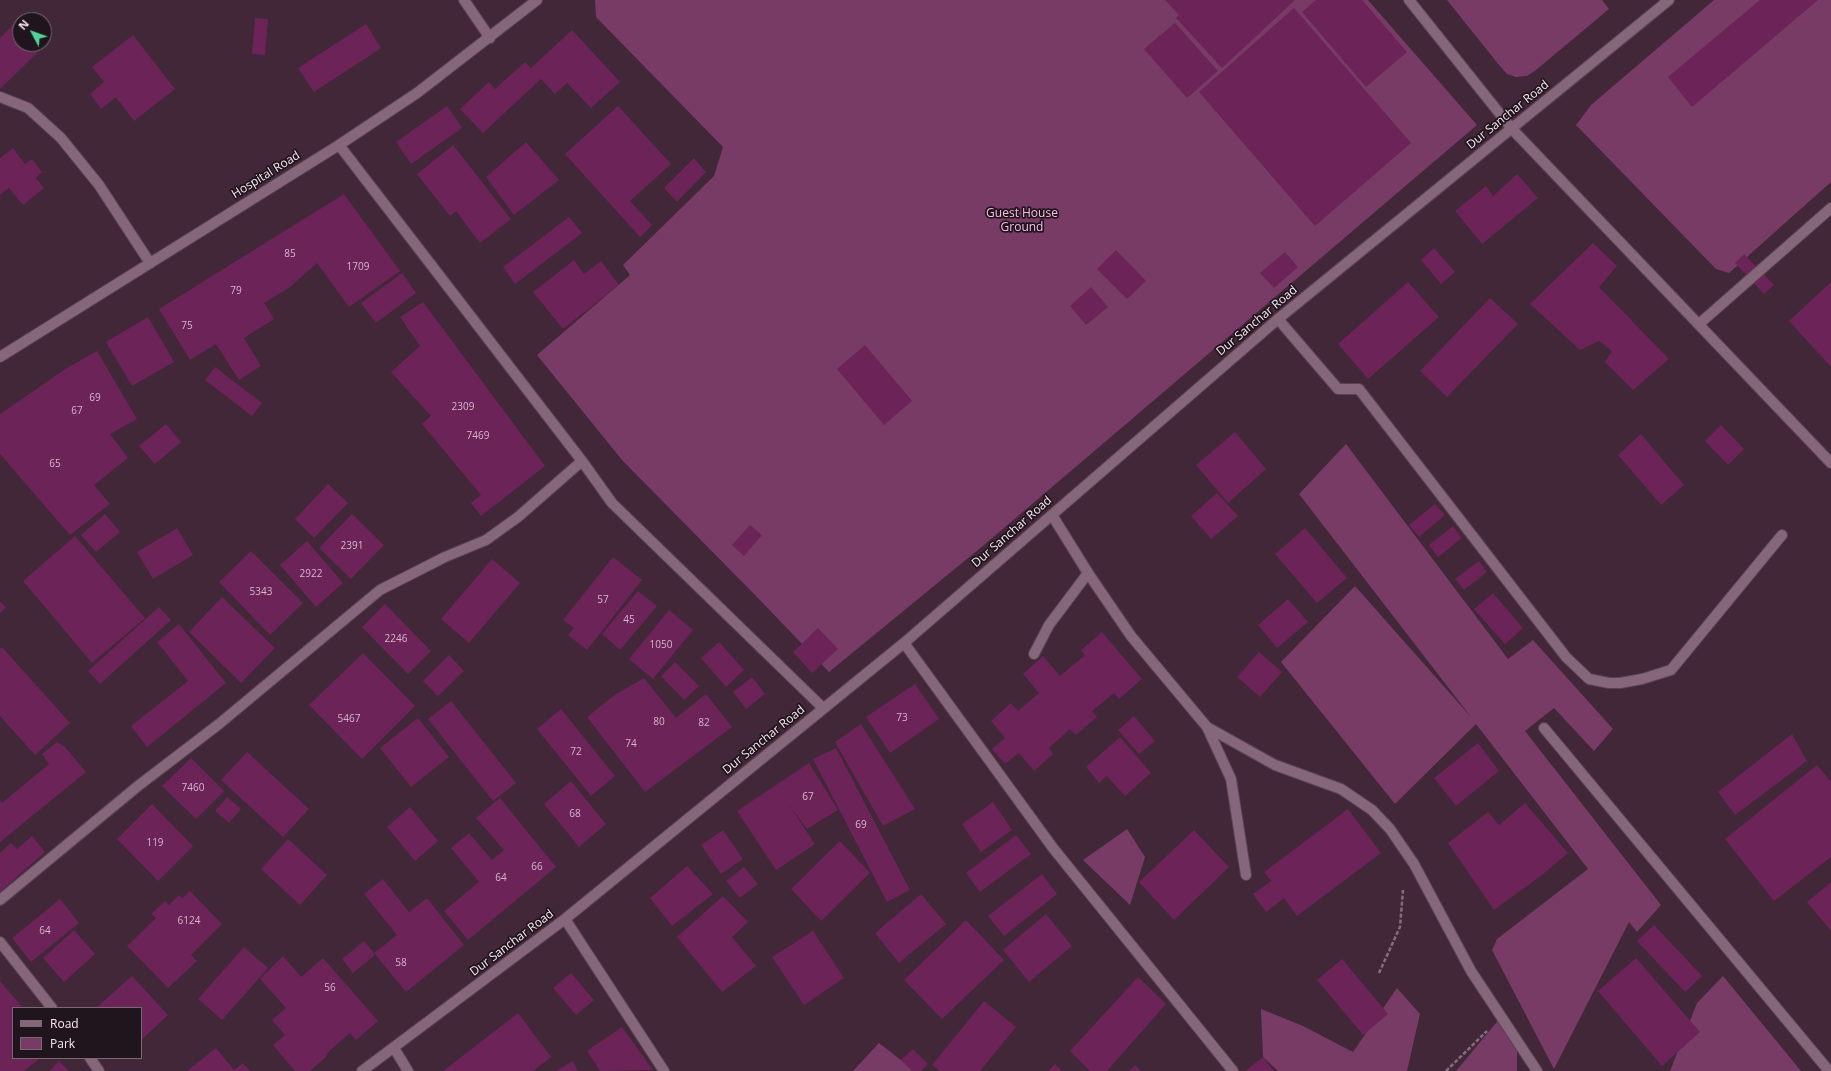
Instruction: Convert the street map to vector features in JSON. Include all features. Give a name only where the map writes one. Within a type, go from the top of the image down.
[{"type":"street","points":[[464,0],[490,38]]},
{"type":"street","name":"Hospital Road","points":[[0,357],[339,145],[417,93],[490,38],[537,0]]},
{"type":"street","points":[[1409,0],[1512,129],[1831,463]]},
{"type":"street","name":"Dur Sanchar Road","points":[[362,1071],[565,919],[904,643],[1278,319],[1669,0]]},
{"type":"street","points":[[0,97],[28,108],[62,138],[99,185],[150,263]]},
{"type":"street","points":[[339,145],[582,460],[612,503],[823,708]]},
{"type":"street","points":[[1699,324],[1831,208]]},
{"type":"street","points":[[1278,319],[1338,389],[1359,389],[1566,657],[1589,679],[1608,683],[1620,683],[1642,679],[1671,670],[1782,534]]},
{"type":"street","points":[[0,900],[138,786],[219,724],[380,590],[445,556],[486,540],[518,517],[582,460]]},
{"type":"street","points":[[1052,515],[1088,573],[1131,636],[1207,727],[1231,779],[1246,875]]},
{"type":"street","points":[[1034,654],[1049,625],[1088,573]]},
{"type":"street","points":[[904,643],[1053,848],[1233,1071]]},
{"type":"street","points":[[1207,727],[1275,765],[1341,789],[1372,810],[1390,829],[1414,864],[1471,970],[1537,1071]]},
{"type":"street","points":[[1544,728],[1829,1071]]},
{"type":"street","points":[[565,919],[664,1071]]},
{"type":"street","points":[[0,942],[51,1007]]},
{"type":"street","points":[[394,1048],[408,1071]]},
{"type":"street","points":[[91,1059],[99,1071]]},
{"type":"path","points":[[1379,973],[1400,927],[1406,853]]},
{"type":"path","points":[[1446,1071],[1501,1017]]},
{"type":"green space","name":"Guest House Ground","points":[[595,0],[1368,0],[1477,125],[984,545],[829,672],[622,460],[537,355],[630,275],[623,265],[714,176],[723,147],[596,17]]},
{"type":"green space","points":[[1447,0],[1602,0],[1609,9],[1536,70],[1527,76],[1516,77],[1507,74]]},
{"type":"green space","points":[[1714,0],[1831,0],[1831,182],[1729,273],[1716,269],[1576,125],[1591,105]]},
{"type":"green space","points":[[1346,444],[1508,659],[1533,640],[1613,729],[1594,751],[1554,708],[1525,731],[1661,905],[1637,932],[1629,922],[1554,1069],[1492,950],[1497,939],[1588,869],[1476,724],[1395,804],[1281,662],[1355,586],[1471,717],[1299,494]]},
{"type":"green space","points":[[1127,829],[1145,857],[1130,905],[1083,860]]},
{"type":"green space","points":[[1723,976],[1801,1071],[1670,1071],[1697,1003]]},
{"type":"green space","points":[[1397,988],[1420,1014],[1407,1071],[1278,1071],[1263,1057],[1261,1009],[1303,1026],[1353,1052]]},
{"type":"green space","points":[[1501,1017],[1517,1041],[1517,1071],[1456,1071]]},
{"type":"green space","points":[[879,1043],[915,1071],[853,1071]]},
{"type":"building","points":[[1165,0],[1295,0],[1222,68],[1176,18],[1179,15]]},
{"type":"building","points":[[1316,0],[1362,0],[1407,52],[1366,87],[1302,12]]},
{"type":"building","points":[[1760,0],[1818,0],[1692,107],[1668,77]]},
{"type":"building","points":[[1294,8],[1411,143],[1315,226],[1199,92]]},
{"type":"building","points":[[255,18],[268,19],[265,55],[252,54]]},
{"type":"building","points":[[1175,23],[1218,71],[1187,98],[1144,49]]},
{"type":"building","points":[[366,24],[381,48],[314,92],[298,68]]},
{"type":"building","points":[[12,26],[12,52],[38,52],[0,89],[0,38]]},
{"type":"building","points":[[572,30],[620,82],[591,108],[567,83],[555,94],[541,79],[483,133],[460,109],[489,82],[495,89],[525,62],[531,68]]},
{"type":"building","points":[[133,35],[175,89],[134,121],[116,97],[101,109],[90,94],[104,82],[92,67]]},
{"type":"building","points":[[447,106],[462,128],[411,164],[396,142]]},
{"type":"building","points":[[618,106],[671,164],[630,201],[652,225],[640,237],[565,154]]},
{"type":"building","points":[[526,142],[559,180],[514,215],[486,177]]},
{"type":"building","points":[[453,145],[511,219],[480,243],[456,211],[450,216],[417,174]]},
{"type":"building","points":[[13,148],[25,164],[32,159],[42,172],[36,178],[44,188],[23,205],[9,188],[0,195],[0,158]]},
{"type":"building","points":[[694,158],[706,172],[677,202],[664,188]]},
{"type":"building","points":[[1517,174],[1538,198],[1482,244],[1455,211],[1486,186],[1493,196]]},
{"type":"building","points":[[344,194],[400,271],[349,307],[317,263],[290,287],[264,303],[274,319],[244,338],[261,366],[239,380],[216,344],[190,360],[159,309]]},
{"type":"building","points":[[569,217],[582,233],[515,284],[503,267]]},
{"type":"building","points":[[1593,243],[1617,266],[1599,287],[1669,359],[1633,390],[1605,362],[1612,351],[1599,341],[1580,350],[1530,304]]},
{"type":"building","points":[[1434,248],[1455,272],[1441,284],[1421,260]]},
{"type":"building","points":[[1116,250],[1146,281],[1127,299],[1097,269]]},
{"type":"building","points":[[1285,252],[1298,267],[1274,288],[1260,273]]},
{"type":"building","points":[[1744,254],[1774,285],[1764,294],[1735,263]]},
{"type":"building","points":[[574,260],[584,274],[601,261],[619,285],[563,329],[533,292]]},
{"type":"building","points":[[402,273],[416,293],[376,323],[361,303]]},
{"type":"building","points":[[1408,282],[1439,317],[1368,379],[1338,344]]},
{"type":"building","points":[[1831,282],[1831,367],[1789,321]]},
{"type":"building","points":[[1091,287],[1108,307],[1086,325],[1070,306]]},
{"type":"building","points":[[1490,298],[1518,324],[1447,397],[1420,371]]},
{"type":"building","points":[[423,302],[545,466],[481,516],[471,503],[481,495],[422,424],[431,416],[391,372],[420,346],[400,317]]},
{"type":"building","points":[[148,317],[174,362],[132,386],[106,342]]},
{"type":"building","points":[[865,345],[912,401],[884,425],[837,369]]},
{"type":"building","points":[[97,351],[137,419],[110,434],[128,458],[94,485],[110,504],[70,535],[0,454],[0,414],[67,368]]},
{"type":"building","points":[[215,367],[262,403],[252,416],[205,380]]},
{"type":"building","points":[[166,424],[181,442],[155,464],[139,446]]},
{"type":"building","points":[[1721,425],[1744,449],[1728,465],[1705,441]]},
{"type":"building","points":[[1235,432],[1266,469],[1228,503],[1196,465]]},
{"type":"building","points":[[1641,434],[1684,485],[1661,505],[1618,455]]},
{"type":"building","points":[[328,484],[348,503],[314,538],[295,519]]},
{"type":"building","points":[[1217,493],[1238,516],[1211,539],[1191,516]]},
{"type":"building","points":[[1435,504],[1445,515],[1419,537],[1409,525]]},
{"type":"building","points":[[105,514],[120,532],[96,552],[81,535]]},
{"type":"building","points":[[352,514],[384,545],[351,579],[319,548]]},
{"type":"building","points":[[750,525],[762,535],[744,556],[732,545]]},
{"type":"building","points":[[1453,526],[1462,538],[1438,557],[1429,545]]},
{"type":"building","points":[[177,528],[193,555],[153,579],[137,552]]},
{"type":"building","points":[[1305,528],[1347,578],[1317,603],[1275,554]]},
{"type":"building","points":[[75,536],[145,618],[92,663],[23,581]]},
{"type":"building","points":[[307,541],[343,583],[316,607],[280,565]]},
{"type":"building","points":[[251,551],[303,603],[270,635],[219,582]]},
{"type":"building","points":[[613,557],[642,580],[587,650],[568,635],[574,628],[563,620]]},
{"type":"building","points":[[492,559],[520,583],[469,643],[441,619]]},
{"type":"building","points":[[1479,561],[1487,572],[1464,590],[1455,579]]},
{"type":"building","points":[[638,591],[657,606],[620,650],[602,634]]},
{"type":"building","points":[[1493,593],[1523,628],[1505,644],[1474,609]]},
{"type":"building","points":[[222,597],[275,648],[241,683],[189,632]]},
{"type":"building","points":[[1288,599],[1308,622],[1277,648],[1258,625]]},
{"type":"building","points":[[0,601],[6,607],[0,613]]},
{"type":"building","points":[[385,604],[431,651],[408,674],[362,627]]},
{"type":"building","points":[[159,607],[171,620],[100,684],[88,671]]},
{"type":"building","points":[[669,610],[693,630],[653,679],[629,659]]},
{"type":"building","points":[[179,624],[226,683],[147,747],[131,726],[188,681],[157,642]]},
{"type":"building","points":[[818,628],[838,649],[812,673],[793,652]]},
{"type":"building","points":[[1102,632],[1142,679],[1119,699],[1114,693],[1092,711],[1097,717],[1076,735],[1070,729],[1049,748],[1053,754],[1034,771],[1019,753],[1005,764],[992,749],[1005,738],[991,721],[1011,703],[1018,711],[1039,693],[1023,674],[1043,656],[1060,676],[1085,655],[1081,650]]},
{"type":"building","points":[[719,642],[744,670],[726,687],[701,658]]},
{"type":"building","points":[[2,647],[70,723],[35,755],[0,716],[0,649]]},
{"type":"building","points":[[1259,652],[1282,672],[1260,697],[1237,677]]},
{"type":"building","points":[[363,653],[415,706],[362,759],[309,705]]},
{"type":"building","points":[[449,655],[464,671],[438,696],[423,681]]},
{"type":"building","points":[[675,662],[699,686],[684,700],[661,676]]},
{"type":"building","points":[[752,677],[765,694],[746,709],[733,692]]},
{"type":"building","points":[[644,678],[676,718],[706,694],[732,727],[645,792],[587,717],[616,694]]},
{"type":"building","points":[[915,684],[939,719],[890,753],[866,717]]},
{"type":"building","points":[[451,701],[516,783],[493,801],[428,719]]},
{"type":"building","points":[[561,709],[615,776],[591,796],[537,729]]},
{"type":"building","points":[[1134,716],[1155,741],[1139,754],[1118,730]]},
{"type":"building","points":[[418,718],[449,757],[411,787],[380,748]]},
{"type":"building","points":[[861,724],[915,809],[883,826],[835,742]]},
{"type":"building","points":[[1792,734],[1807,761],[1735,815],[1718,792]]},
{"type":"building","points":[[1120,737],[1151,773],[1125,796],[1107,776],[1099,783],[1086,767]]},
{"type":"building","points":[[57,742],[65,747],[86,772],[0,842],[0,801],[2,803],[49,764],[42,754]]},
{"type":"building","points":[[1478,743],[1499,771],[1456,806],[1434,778]]},
{"type":"building","points":[[836,748],[910,890],[887,902],[813,759]]},
{"type":"building","points":[[247,752],[309,809],[283,837],[221,780]]},
{"type":"building","points":[[191,758],[224,791],[196,819],[162,786]]},
{"type":"building","points":[[809,763],[838,810],[807,829],[789,805],[815,844],[776,870],[737,811]]},
{"type":"building","points":[[1817,765],[1831,782],[1831,857],[1774,901],[1725,839]]},
{"type":"building","points":[[571,781],[606,824],[579,847],[544,804]]},
{"type":"building","points":[[227,797],[241,809],[229,823],[215,811]]},
{"type":"building","points":[[500,798],[556,867],[468,940],[444,911],[479,882],[451,848],[469,833],[492,860],[504,850],[476,818]]},
{"type":"building","points":[[993,802],[1012,830],[981,852],[962,824]]},
{"type":"building","points":[[1525,803],[1568,853],[1542,875],[1494,910],[1448,843],[1488,812],[1499,825]]},
{"type":"building","points":[[152,804],[193,846],[158,881],[117,839]]},
{"type":"building","points":[[410,807],[438,841],[415,861],[387,827]]},
{"type":"building","points":[[1348,809],[1381,853],[1297,916],[1284,898],[1266,912],[1253,894],[1271,881],[1264,872]]},
{"type":"building","points":[[723,830],[743,859],[721,874],[701,845]]},
{"type":"building","points":[[1194,830],[1229,867],[1174,920],[1139,882]]},
{"type":"building","points":[[1016,835],[1031,854],[980,892],[966,873]]},
{"type":"building","points":[[32,836],[45,852],[0,892],[0,853],[11,843],[17,849]]},
{"type":"building","points":[[288,839],[327,875],[300,905],[261,869]]},
{"type":"building","points":[[840,841],[870,873],[821,921],[791,889]]},
{"type":"building","points":[[687,866],[713,894],[672,926],[650,898]]},
{"type":"building","points":[[744,867],[758,884],[740,898],[726,881]]},
{"type":"building","points":[[1042,874],[1057,894],[1004,936],[988,916]]},
{"type":"building","points":[[383,879],[409,912],[427,898],[464,945],[406,992],[374,953],[397,935],[364,894]]},
{"type":"building","points":[[1831,882],[1831,931],[1807,902]]},
{"type":"building","points":[[190,891],[222,924],[191,955],[197,961],[168,988],[127,946],[156,918],[151,914],[165,901],[169,905],[179,895],[182,898]]},
{"type":"building","points":[[921,894],[946,924],[899,963],[875,933]]},
{"type":"building","points":[[723,896],[748,922],[732,937],[756,966],[722,992],[677,937]]},
{"type":"building","points":[[60,899],[79,923],[31,962],[12,938]]},
{"type":"building","points":[[1046,914],[1072,946],[1029,982],[1003,950]]},
{"type":"building","points":[[966,920],[1004,960],[942,1019],[904,980]]},
{"type":"building","points":[[1654,925],[1702,976],[1685,992],[1637,941]]},
{"type":"building","points":[[74,930],[95,954],[64,982],[43,958]]},
{"type":"building","points":[[813,931],[844,978],[804,1005],[772,957]]},
{"type":"building","points":[[364,941],[374,953],[374,956],[353,973],[342,959]]},
{"type":"building","points":[[244,947],[268,968],[222,1020],[198,999]]},
{"type":"building","points":[[283,956],[301,977],[323,958],[378,1021],[356,1040],[350,1033],[326,1054],[327,1056],[310,1071],[295,1071],[273,1045],[285,1035],[272,1020],[286,1008],[260,979]]},
{"type":"building","points":[[1636,958],[1700,1032],[1662,1066],[1598,991]]},
{"type":"building","points":[[1342,959],[1388,1014],[1363,1035],[1317,980]]},
{"type":"building","points":[[571,973],[594,1000],[576,1015],[553,988]]},
{"type":"building","points":[[132,976],[168,1015],[142,1039],[142,1007],[97,1007]]},
{"type":"building","points":[[1138,977],[1166,1004],[1107,1071],[1090,1071],[1070,1051]]},
{"type":"building","points":[[0,981],[22,1007],[12,1007],[12,1059],[39,1059],[24,1071],[0,1071]]},
{"type":"building","points":[[984,1001],[1016,1027],[980,1071],[940,1071],[932,1065]]},
{"type":"building","points":[[518,1013],[551,1057],[533,1071],[443,1071]]},
{"type":"building","points":[[622,1027],[653,1070],[600,1071],[587,1051]]},
{"type":"building","points":[[216,1048],[234,1070],[243,1063],[250,1071],[187,1071]]},
{"type":"building","points":[[913,1049],[928,1064],[921,1071],[912,1071],[901,1060]]},
{"type":"building","points":[[1263,1057],[1274,1071],[1245,1071]]},
{"type":"building","points":[[59,1061],[69,1071],[49,1071]]},
{"type":"building","points":[[573,1061],[578,1071],[556,1071]]},
{"type":"building","points":[[1055,1064],[1062,1071],[1048,1071]]},
{"type":"building","points":[[1135,1065],[1141,1071],[1129,1071]]}]
